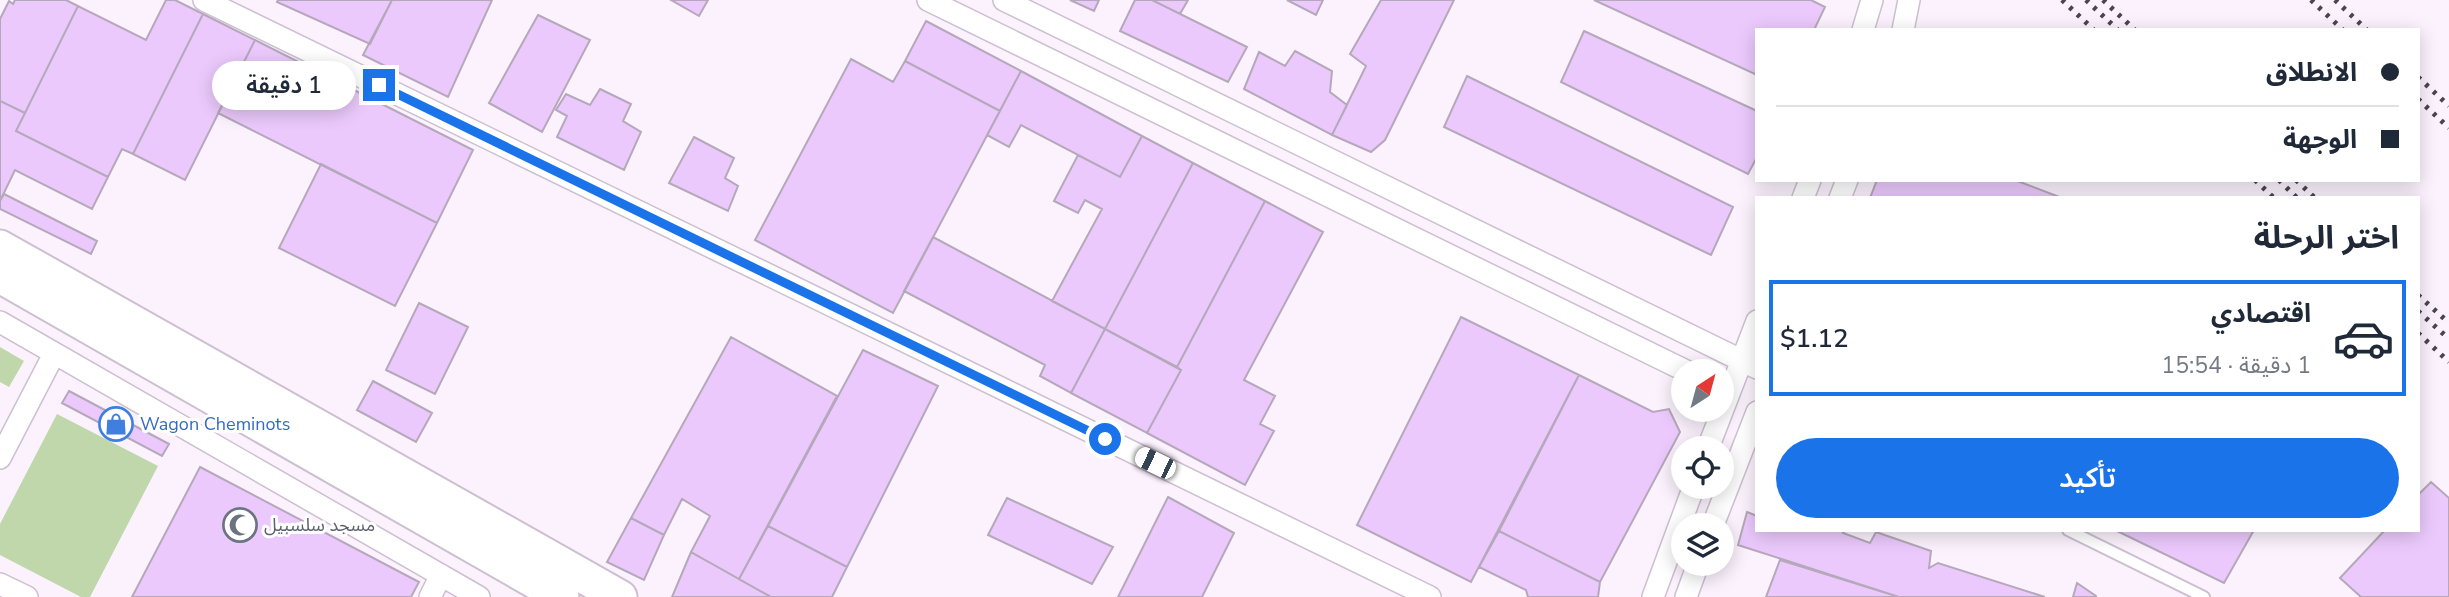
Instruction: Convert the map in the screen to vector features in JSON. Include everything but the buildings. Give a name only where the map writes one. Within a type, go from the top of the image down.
[{"type":"main road","points":[[0,247],[620,597]]},
{"type":"main road","points":[[0,276],[562,597]]},
{"type":"street","points":[[204,0],[1430,597]]},
{"type":"street","points":[[928,0],[1671,364]]},
{"type":"street","points":[[1004,0],[1749,364]]},
{"type":"street","points":[[1864,28],[1872,0]]},
{"type":"street","points":[[1903,28],[1909,0]]},
{"type":"street","points":[[1115,92],[1130,62]]},
{"type":"street","points":[[0,322],[479,597]]},
{"type":"street","points":[[1734,380],[1749,364],[1755,332]]},
{"type":"street","points":[[0,458],[54,354]]},
{"type":"street","points":[[1734,394],[1755,404]]},
{"type":"street","points":[[1734,463],[1755,416]]},
{"type":"street","points":[[1653,597],[1689,499]]},
{"type":"street","points":[[430,597],[441,575]]},
{"type":"street","points":[[1686,597],[1694,576]]},
{"type":"street","points":[[0,583],[26,597]]},
{"type":"lane","points":[[2072,532],[2204,597]]},
{"type":"green space","points":[[0,347],[24,361],[9,387],[0,382]]},
{"type":"green space","points":[[57,414],[158,466],[90,597],[81,597],[0,555],[0,524]]},
{"type":"railway","points":[[2062,0],[2092,28]]},
{"type":"railway","points":[[2086,0],[2116,28]]},
{"type":"railway","points":[[2103,0],[2133,28]]},
{"type":"railway","points":[[2311,0],[2341,28]]},
{"type":"railway","points":[[2335,0],[2365,28]]},
{"type":"railway","points":[[2420,79],[2449,106]]},
{"type":"railway","points":[[2420,101],[2449,128]]},
{"type":"railway","points":[[2257,182],[2272,196]]},
{"type":"railway","points":[[2281,182],[2295,196]]},
{"type":"railway","points":[[2298,182],[2313,196]]},
{"type":"railway","points":[[2420,297],[2449,323]]},
{"type":"railway","points":[[2420,313],[2449,339]]},
{"type":"railway","points":[[2420,335],[2449,362]]},
{"type":"place","name":"Wagon Cheminots","points":[[116,424]]},
{"type":"place","name":"مسجد سلسبيل","points":[[240,525]]},
{"type":"route","points":[[379,85],[1105,439]]}]
